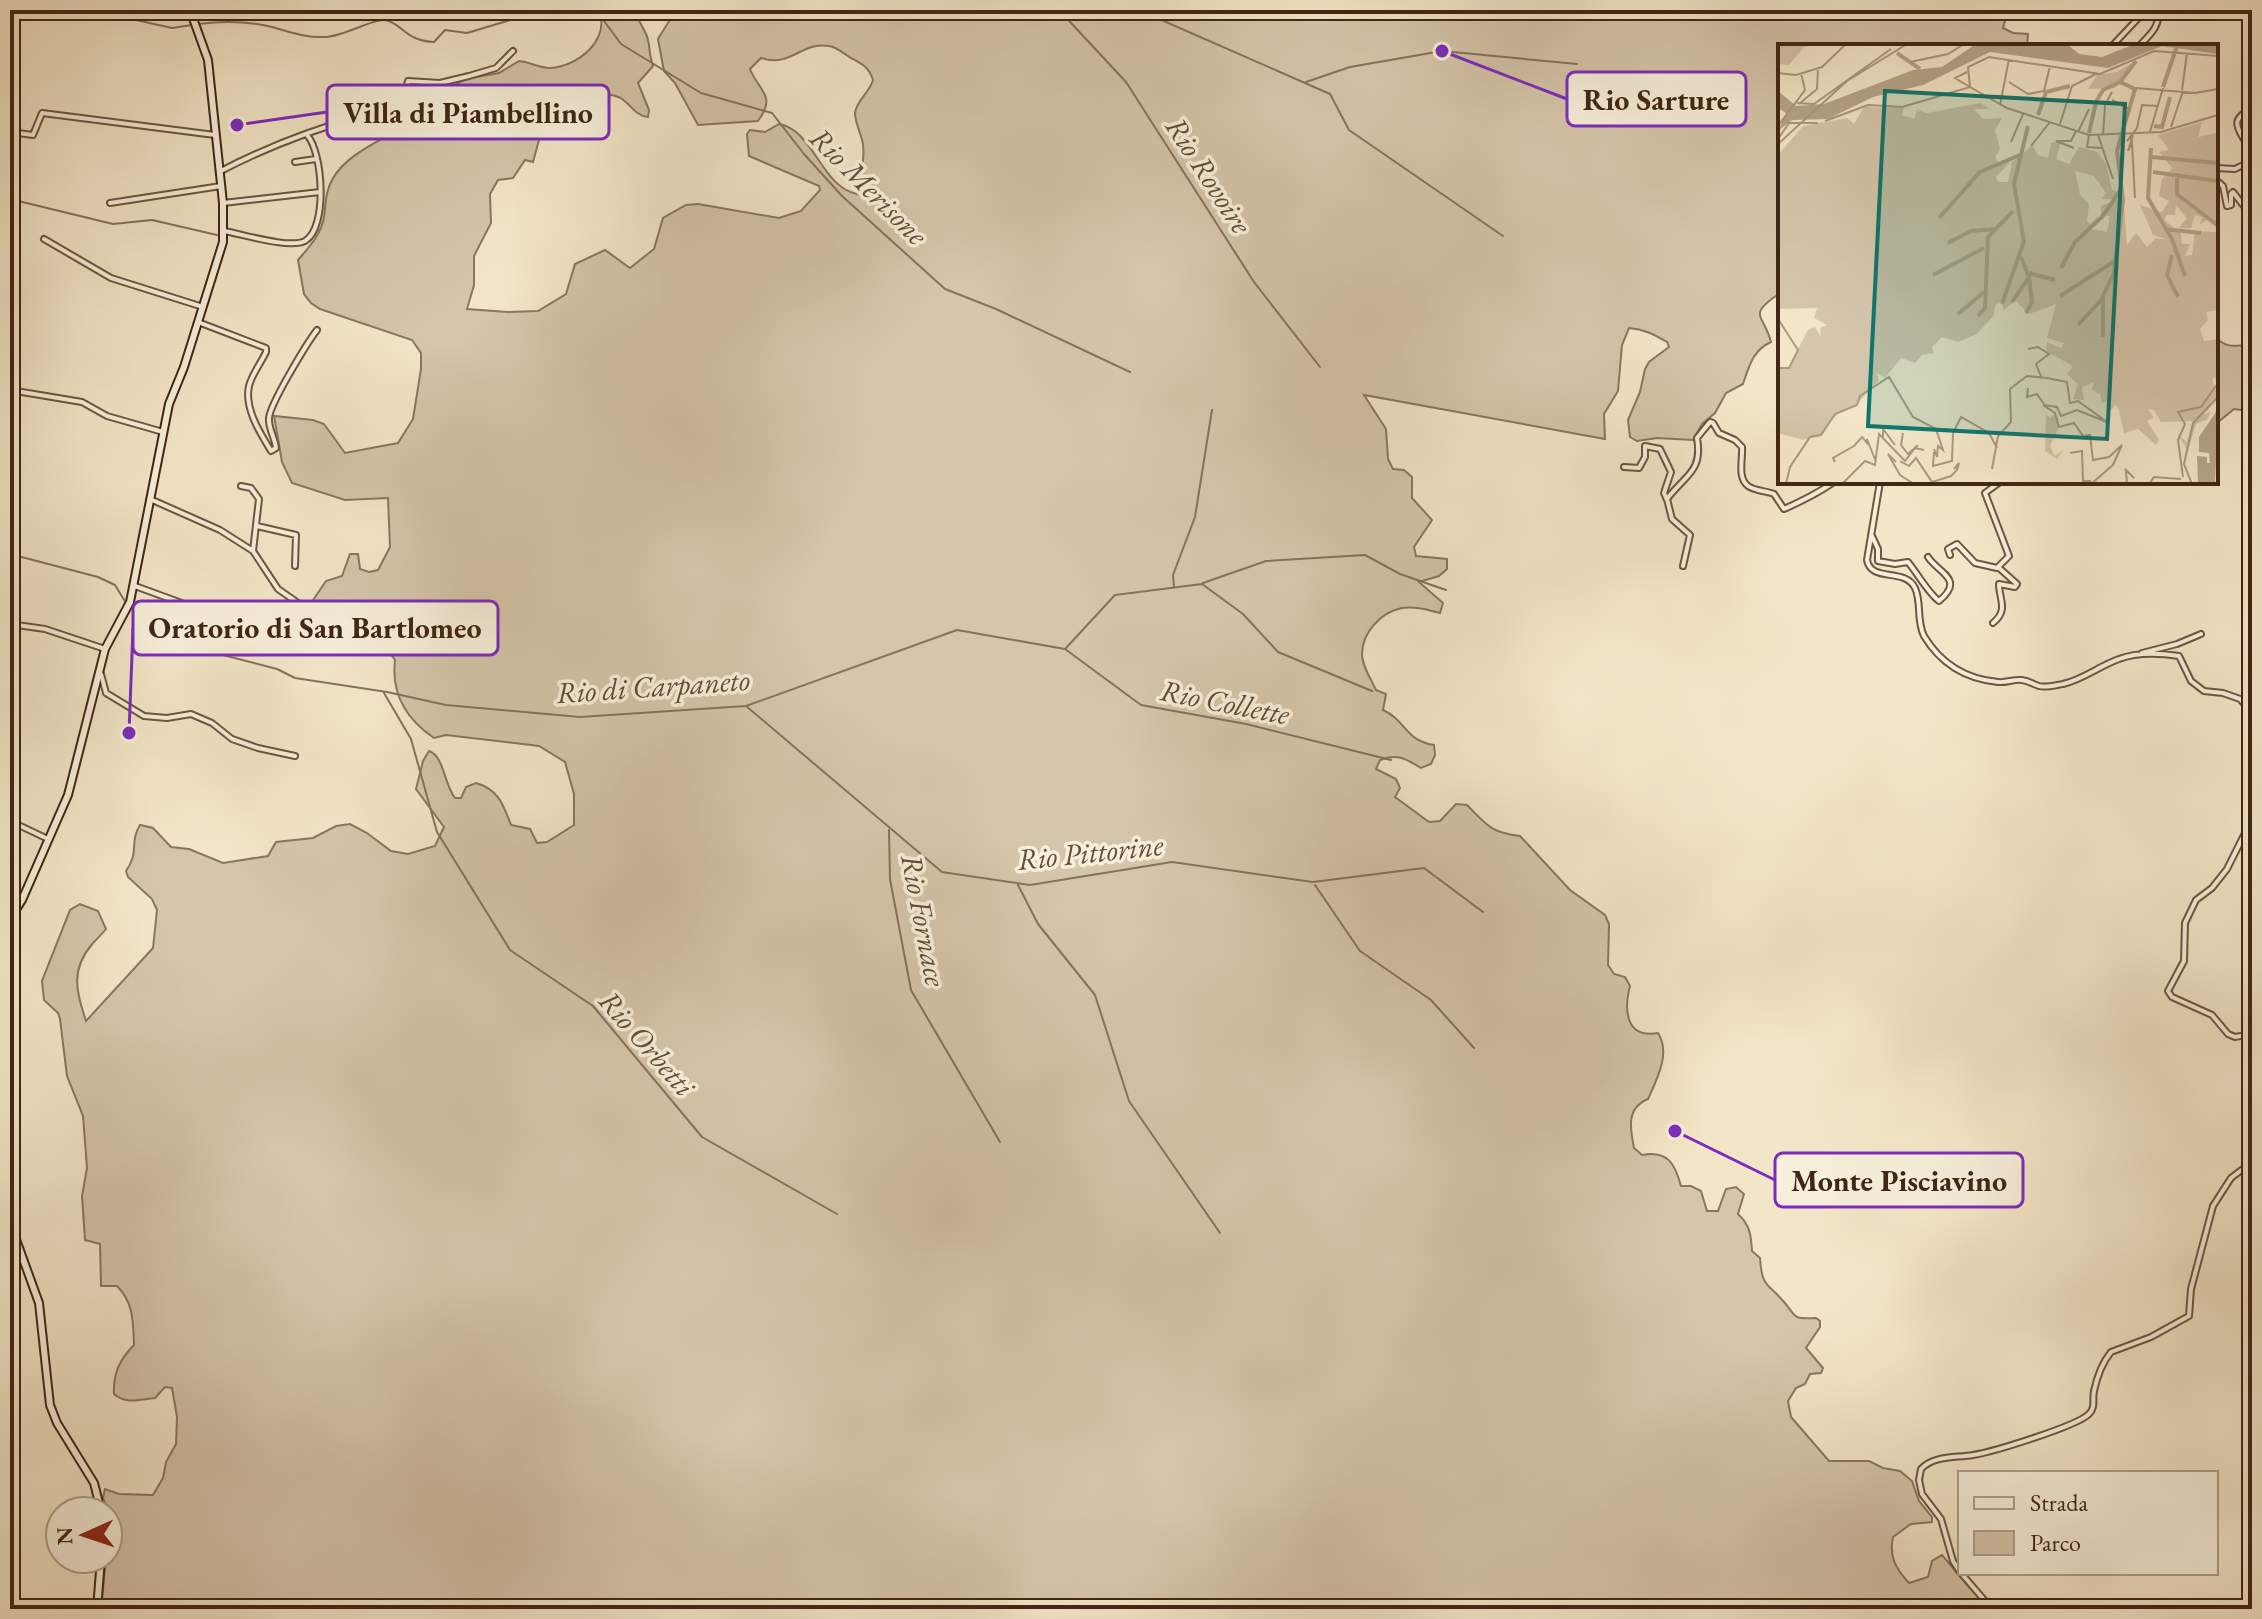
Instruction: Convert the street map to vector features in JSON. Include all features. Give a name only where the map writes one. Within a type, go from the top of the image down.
[{"type":"main road","points":[[10,919],[68,795],[105,649],[135,586],[169,404],[184,367],[224,231],[208,60],[190,10]]},
{"type":"main road","points":[[10,1223],[39,1303],[54,1415],[94,1483],[97,1495]]},
{"type":"main road","points":[[97,1609],[100,1575]]},
{"type":"street","points":[[10,38],[20,10]]},
{"type":"street","points":[[2114,44],[2146,10]]},
{"type":"street","points":[[2141,44],[2155,27],[2159,17],[2156,10]]},
{"type":"street","points":[[219,172],[253,155],[347,120],[401,107],[408,81],[440,83],[469,76],[496,68],[513,51]]},
{"type":"street","points":[[2218,168],[2235,169],[2249,162],[2250,152],[2237,120],[2239,115],[2252,109]]},
{"type":"street","points":[[10,132],[33,135],[42,113],[215,135]]},
{"type":"street","points":[[224,231],[293,243],[307,240],[320,212],[320,192],[318,159],[307,135]]},
{"type":"street","points":[[295,162],[318,159]]},
{"type":"street","points":[[2218,182],[2223,186],[2227,206],[2231,205],[2233,192],[2243,205],[2252,207]]},
{"type":"street","points":[[110,203],[221,186]]},
{"type":"street","points":[[223,203],[320,192]]},
{"type":"street","points":[[44,239],[111,278],[203,307]]},
{"type":"street","points":[[198,322],[266,348],[249,386],[248,397],[255,423],[271,451],[276,448],[269,422],[271,410],[293,371],[297,356],[317,330]]},
{"type":"street","points":[[10,390],[82,402],[107,416],[163,432]]},
{"type":"street","points":[[1667,500],[1696,467],[1700,455],[1697,440],[1711,422],[1719,433],[1738,441],[1743,451],[1742,471],[1746,483],[1774,494],[1784,509],[1831,484]]},
{"type":"street","points":[[1624,467],[1639,468],[1645,457],[1645,446],[1660,449],[1671,472],[1664,493],[1673,519],[1690,535],[1683,566]]},
{"type":"street","points":[[1880,484],[1868,566],[1875,572],[1904,577],[1911,583],[1917,597],[1923,634],[1936,653],[1959,673],[1999,682],[2023,680],[2045,687],[2082,678],[2120,658],[2177,644],[2201,634]]},
{"type":"street","points":[[1997,484],[1985,492],[2009,556],[1998,567]]},
{"type":"street","points":[[241,486],[251,488],[259,499],[253,551]]},
{"type":"street","points":[[150,499],[220,530],[253,551],[278,589],[318,617]]},
{"type":"street","points":[[257,526],[296,535],[295,566]]},
{"type":"street","points":[[1871,534],[1878,549],[1878,561],[1895,564],[1908,562],[1939,601],[1947,592],[1949,580],[1945,572],[1931,563],[1928,557]]},
{"type":"street","points":[[1950,555],[1948,549],[1958,544],[1975,563],[1998,567],[2017,584],[2015,587],[1999,584],[2003,609],[1993,623]]},
{"type":"street","points":[[135,586],[223,619],[226,630]]},
{"type":"street","points":[[192,638],[199,618],[198,609]]},
{"type":"street","points":[[10,624],[45,629],[105,649]]},
{"type":"street","points":[[2138,655],[2179,656],[2191,681],[2204,691],[2240,699],[2252,713]]},
{"type":"street","points":[[99,668],[106,693],[144,716],[167,718],[191,714],[212,723],[232,739],[295,756]]},
{"type":"street","points":[[2252,819],[2227,869],[2212,888],[2196,900],[2185,923],[2184,961],[2168,992],[2172,997],[2212,1015],[2231,1036],[2252,1034]]},
{"type":"street","points":[[10,821],[50,839]]},
{"type":"street","points":[[1958,1568],[1953,1561],[1941,1519],[1923,1497],[1919,1480],[1921,1469],[1933,1461],[1974,1455],[2030,1439],[2090,1414],[2098,1377],[2111,1352],[2151,1337],[2189,1316],[2191,1289],[2213,1206],[2231,1178],[2252,1162]]},
{"type":"street","points":[[1964,1575],[1992,1609]]},
{"type":"green space","points":[[599,10],[636,10],[648,38],[653,66],[638,83],[649,110],[648,117],[618,97],[603,95],[547,128],[539,140],[533,162],[525,160],[513,178],[498,180],[490,194],[491,223],[474,256],[474,285],[467,309],[538,311],[566,294],[575,264],[605,250],[630,268],[654,249],[663,218],[686,205],[698,204],[779,218],[801,211],[820,190],[819,186],[749,156],[747,134],[750,130],[765,132],[779,124],[791,128],[801,136],[835,181],[857,194],[863,144],[855,113],[873,80],[865,66],[838,49],[820,45],[780,60],[761,58],[750,69],[766,99],[758,121],[698,125],[675,83],[664,71],[658,39],[671,18],[668,10],[2008,10],[2003,28],[2013,33],[2028,34],[2027,44],[1778,44],[1778,295],[1760,311],[1771,342],[1756,354],[1743,384],[1726,393],[1715,413],[1702,424],[1693,440],[1657,438],[1637,441],[1630,437],[1628,420],[1640,392],[1645,369],[1649,362],[1669,347],[1658,337],[1629,328],[1622,345],[1618,391],[1604,414],[1605,439],[1364,395],[1386,429],[1388,459],[1393,469],[1404,470],[1412,477],[1412,498],[1432,520],[1414,547],[1416,556],[1447,559],[1447,569],[1439,576],[1419,582],[1443,603],[1440,613],[1412,608],[1394,610],[1374,625],[1365,639],[1363,663],[1376,690],[1386,694],[1383,710],[1397,719],[1411,735],[1434,745],[1435,755],[1431,764],[1421,768],[1391,757],[1380,760],[1376,769],[1396,779],[1400,788],[1395,797],[1429,822],[1440,821],[1456,804],[1467,805],[1490,827],[1520,836],[1570,890],[1605,915],[1609,924],[1608,965],[1614,974],[1625,977],[1630,986],[1627,1004],[1629,1020],[1639,1031],[1658,1033],[1663,1049],[1661,1066],[1648,1099],[1636,1108],[1631,1119],[1634,1148],[1642,1155],[1658,1155],[1669,1160],[1681,1186],[1691,1186],[1701,1191],[1707,1211],[1718,1211],[1726,1189],[1736,1187],[1744,1194],[1738,1214],[1749,1231],[1752,1251],[1760,1258],[1766,1284],[1796,1316],[1820,1321],[1820,1327],[1806,1348],[1823,1368],[1821,1373],[1810,1374],[1805,1384],[1796,1388],[1788,1401],[1791,1417],[1829,1461],[1869,1461],[1900,1471],[1912,1481],[1919,1501],[1932,1517],[1932,1522],[1911,1524],[1893,1537],[1892,1550],[1897,1567],[1909,1583],[1928,1577],[1932,1561],[1942,1555],[1988,1609],[101,1609],[104,1575],[124,1575],[124,1495],[104,1495],[105,1489],[119,1494],[153,1495],[176,1444],[177,1417],[172,1388],[165,1387],[155,1398],[139,1400],[124,1399],[114,1394],[118,1368],[134,1345],[132,1313],[127,1299],[117,1286],[101,1286],[100,1244],[85,1240],[82,1196],[87,1168],[83,1116],[67,1076],[60,1019],[44,1000],[42,981],[70,910],[80,904],[98,911],[106,929],[86,953],[78,971],[78,990],[86,1021],[153,948],[157,910],[152,899],[128,877],[126,871],[133,858],[135,837],[140,825],[153,828],[171,847],[189,849],[223,863],[268,856],[276,842],[313,838],[336,826],[350,824],[391,851],[408,854],[435,846],[444,827],[416,789],[423,761],[429,751],[438,758],[455,798],[461,798],[466,787],[476,783],[484,786],[499,799],[511,825],[530,829],[537,843],[547,842],[574,825],[574,794],[565,762],[539,746],[446,735],[434,738],[416,723],[402,705],[395,684],[395,660],[382,642],[362,636],[314,609],[311,603],[326,581],[342,576],[350,554],[358,554],[360,569],[369,572],[378,570],[390,547],[388,498],[345,500],[292,483],[282,462],[274,416],[324,424],[345,453],[398,443],[413,419],[421,353],[412,340],[320,309],[304,294],[298,260],[320,229],[330,185],[345,163],[403,127],[407,122],[406,111],[424,96],[446,91],[465,79],[499,73],[519,61],[550,68],[561,66],[590,50],[600,31]]},
{"type":"green space","points":[[2218,339],[2227,345],[2252,349],[2252,406],[2248,411],[2234,409],[2218,422]]},
{"type":"waterway","points":[[91,10],[172,28],[192,25]]},
{"type":"waterway","points":[[198,24],[244,23],[305,36],[326,37],[385,20],[416,39],[434,42],[445,30],[467,33],[544,10]]},
{"type":"waterway","name":"Rio Merisone","points":[[596,10],[621,44],[701,93],[772,113],[842,196],[945,289],[996,309],[1130,372]]},
{"type":"waterway","name":"Rio Rovoire","points":[[1059,10],[1126,82],[1254,282],[1320,367]]},
{"type":"waterway","points":[[1113,10],[1141,11],[1330,94],[1349,130],[1503,236]]},
{"type":"waterway","points":[[1306,82],[1350,67],[1442,51],[1577,64]]},
{"type":"waterway","points":[[10,199],[113,224],[152,220],[217,235]]},
{"type":"waterway","points":[[1174,587],[1173,575],[1195,517],[1212,410]]},
{"type":"waterway","name":"Rio di Carpaneto","points":[[10,554],[98,577],[115,585],[126,603]]},
{"type":"waterway","name":"Rio di Carpaneto","points":[[1203,583],[1266,561],[1365,555],[1400,574],[1446,590]]},
{"type":"waterway","name":"Rio di Carpaneto","points":[[1066,648],[1115,595],[1202,584],[1243,614],[1278,652],[1372,691]]},
{"type":"waterway","name":"Rio di Carpaneto","points":[[130,607],[200,653],[223,655],[277,669],[295,678],[387,692],[446,705],[580,717],[746,706],[957,630],[1065,649],[1141,705],[1246,724],[1391,760]]},
{"type":"waterway","name":"Rio Orbetti","points":[[384,693],[411,739],[437,832],[510,950],[593,1006],[702,1137],[837,1214]]},
{"type":"waterway","name":"Rio Pittorine","points":[[746,706],[942,872],[1030,885],[1172,862],[1313,882],[1424,868],[1483,912]]},
{"type":"waterway","name":"Rio Fornace","points":[[889,830],[890,879],[911,990],[1000,1142]]},
{"type":"waterway","points":[[1018,885],[1038,924],[1095,995],[1129,1101],[1220,1233]]},
{"type":"waterway","points":[[1315,885],[1360,951],[1431,1000],[1474,1048]]},
{"type":"place","name":"Rio Sarture","points":[[1442,51]]},
{"type":"place","name":"Villa di Piambellino","points":[[237,125]]},
{"type":"place","name":"Oratorio di San Bartlomeo","points":[[129,733]]},
{"type":"place","name":"Monte Pisciavino","points":[[1675,1131]]},
{"type":"water label","name":"Rio Collette","points":[[1225,702]]}]
